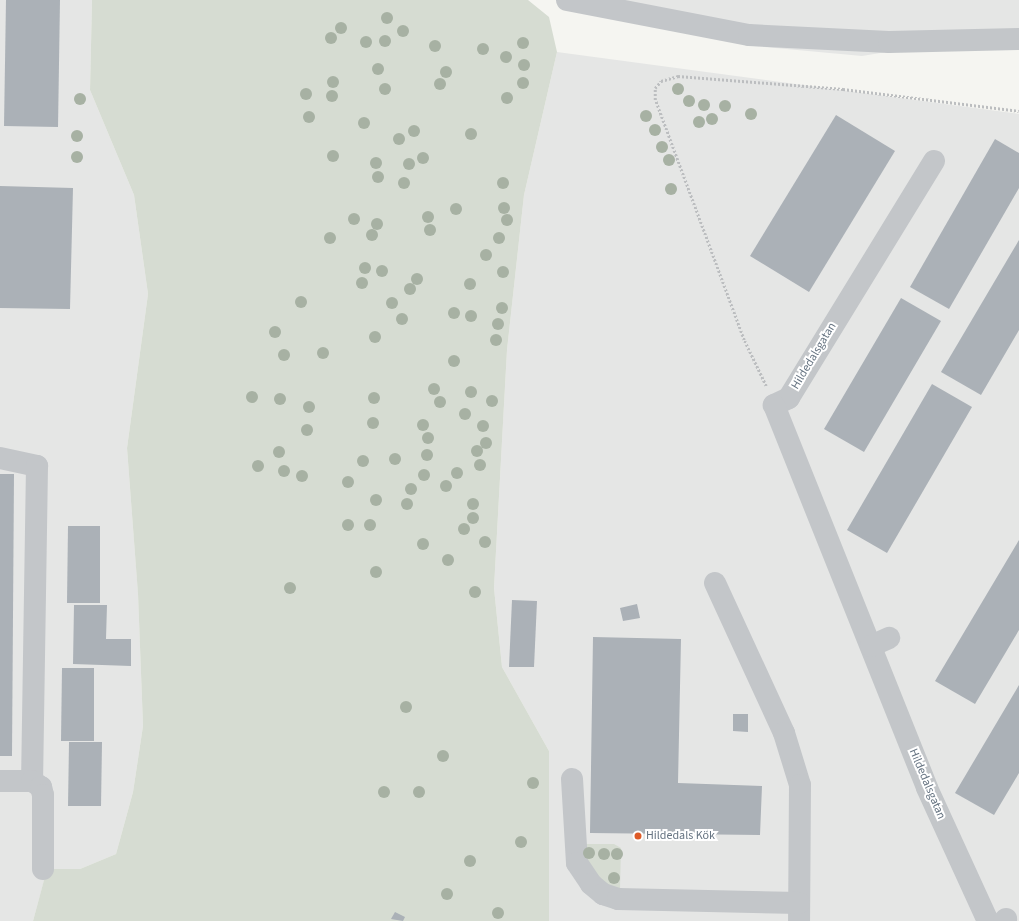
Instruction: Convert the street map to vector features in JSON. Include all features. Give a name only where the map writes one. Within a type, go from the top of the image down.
[{"type":"street","points":[[567,0],[748,35],[889,42],[1019,39]]},
{"type":"street","name":"Hildedalsgatan","points":[[934,161],[789,398],[774,405],[880,642],[927,788],[999,920]]},
{"type":"street","points":[[0,458],[37,466],[32,781]]},
{"type":"street","points":[[572,779],[576,863],[591,884],[603,894],[618,899],[799,912],[800,785],[784,733],[715,583]]},
{"type":"street","points":[[0,781],[32,781],[41,787],[43,796],[43,869]]},
{"type":"path","points":[[774,405],[744,340],[655,100],[655,88],[661,81],[678,76],[835,89],[1019,111]]},
{"type":"shaded area","points":[[0,0],[92,0],[90,90],[134,195],[148,294],[127,448],[138,593],[143,726],[133,792],[116,854],[80,869],[47,870],[33,921],[0,921]]},
{"type":"shaded area","points":[[92,0],[528,0],[549,17],[557,52],[524,195],[507,350],[494,588],[502,667],[549,751],[549,921],[33,921],[47,869],[80,869],[116,854],[133,792],[143,726],[138,594],[127,448],[148,294],[134,195],[90,90]]},
{"type":"shaded area","points":[[603,0],[1019,0],[1019,50],[929,45],[862,56],[754,46]]},
{"type":"shaded area","points":[[557,52],[1019,114],[1019,921],[549,921],[549,751],[502,667],[494,588],[507,350],[524,195]]},
{"type":"shaded area","points":[[585,844],[614,844],[621,848],[620,889],[603,884],[586,860]]},
{"type":"building","points":[[6,0],[60,0],[58,127],[4,126]]},
{"type":"building","points":[[836,115],[895,151],[809,292],[750,256]]},
{"type":"building","points":[[995,139],[1019,153],[1019,188],[949,309],[910,287]]},
{"type":"building","points":[[0,186],[73,188],[70,309],[0,308]]},
{"type":"building","points":[[1019,240],[1019,330],[981,395],[941,372]]},
{"type":"building","points":[[901,298],[941,321],[864,452],[824,429]]},
{"type":"building","points":[[932,384],[972,407],[887,553],[847,530]]},
{"type":"building","points":[[0,474],[14,474],[12,756],[0,756]]},
{"type":"building","points":[[68,526],[100,526],[100,603],[67,603]]},
{"type":"building","points":[[1019,540],[1019,630],[975,704],[935,681]]},
{"type":"building","points":[[512,600],[537,601],[534,667],[509,667]]},
{"type":"building","points":[[637,604],[640,618],[623,621],[620,608]]},
{"type":"building","points":[[74,605],[107,605],[106,639],[131,639],[131,666],[73,664]]},
{"type":"building","points":[[593,637],[681,639],[678,783],[762,786],[760,835],[590,833]]},
{"type":"building","points":[[62,668],[94,668],[94,741],[61,741]]},
{"type":"building","points":[[1019,685],[1019,773],[994,815],[955,793]]},
{"type":"building","points":[[733,714],[748,714],[748,732],[733,731]]},
{"type":"building","points":[[69,742],[102,742],[101,806],[68,806]]},
{"type":"building","points":[[395,912],[405,917],[403,921],[391,919]]},
{"type":"place","name":"Hildedals Kök","points":[[638,836]]}]
